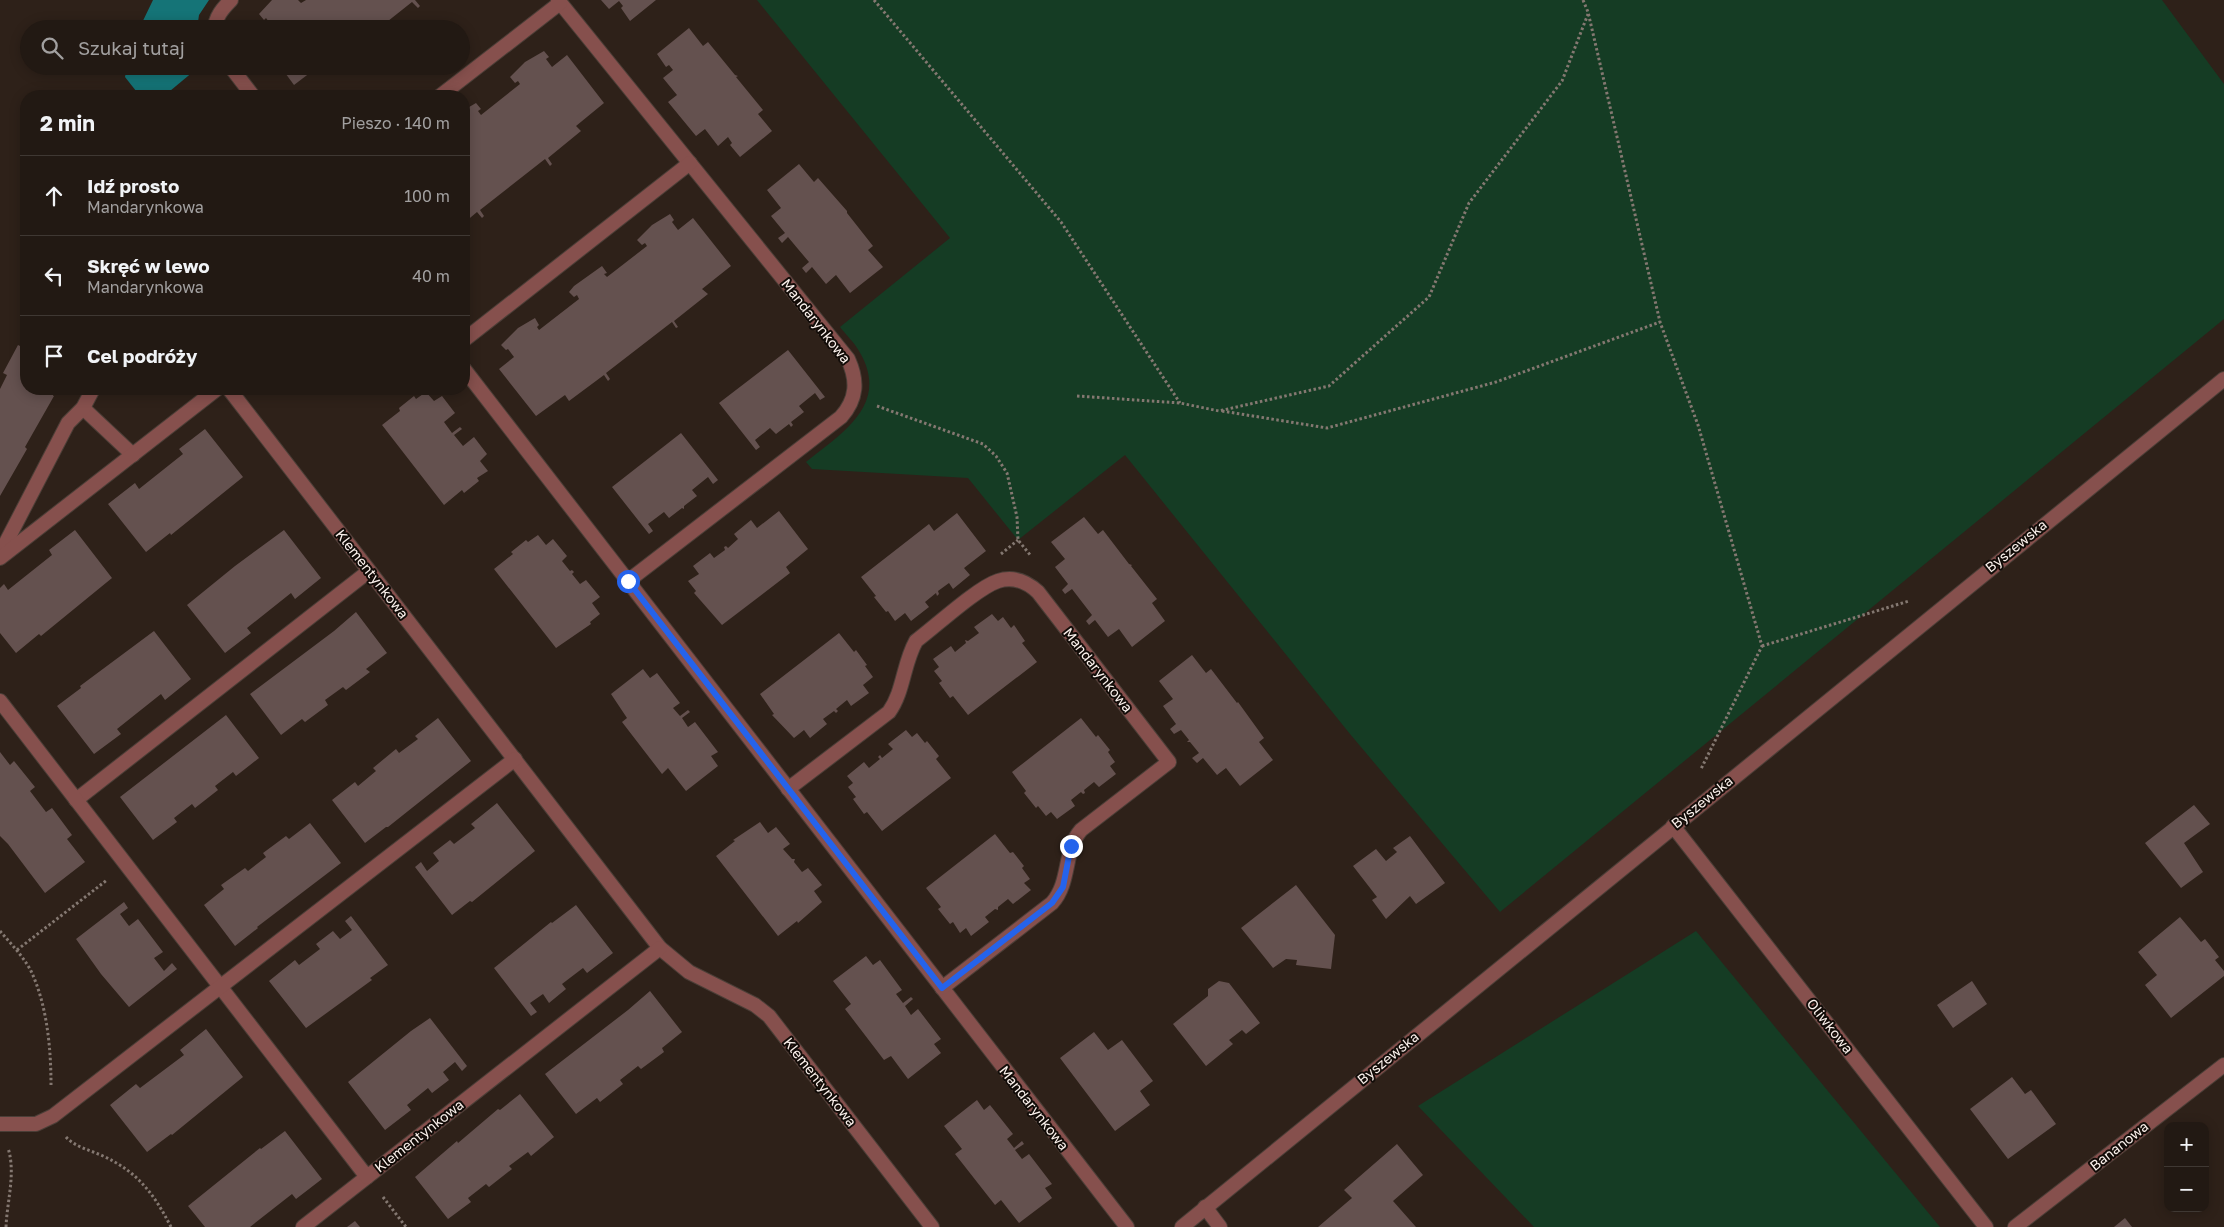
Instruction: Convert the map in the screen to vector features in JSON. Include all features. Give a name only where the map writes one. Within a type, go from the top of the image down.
[{"type":"street","points":[[217,20],[231,0]]},
{"type":"street","name":"Mandarynkowa","points":[[470,72],[559,1],[848,359],[854,372],[855,387],[849,408],[841,416],[628,581]]},
{"type":"street","points":[[237,75],[248,90]]},
{"type":"street","name":"Mandarynkowa","points":[[448,90],[466,75]]},
{"type":"street","points":[[470,335],[690,163]]},
{"type":"street","name":"Mandarynkowa","points":[[470,377],[1126,1227]]},
{"type":"street","name":"Byszewska","points":[[1182,1227],[2224,379]]},
{"type":"street","points":[[0,556],[68,423],[83,408],[90,395]]},
{"type":"street","points":[[0,556],[209,395]]},
{"type":"street","name":"Klementynkowa","points":[[233,395],[660,948],[689,972],[754,1004],[769,1016],[932,1227]]},
{"type":"street","points":[[83,408],[133,455]]},
{"type":"street","points":[[76,800],[369,571]]},
{"type":"street","name":"Mandarynkowa","points":[[788,789],[889,712],[897,702],[910,652],[916,642],[983,589],[999,581],[1013,580],[1028,583],[1038,592],[1168,762],[1081,830],[1074,838],[1063,887],[1052,903],[942,988]]},
{"type":"street","name":"Klementynkowa","points":[[0,701],[367,1176],[660,948]]},
{"type":"street","points":[[0,1124],[36,1124],[53,1116],[515,759]]},
{"type":"street","name":"Oliwkowa","points":[[1673,826],[1986,1227]]},
{"type":"street","name":"Bananowa","points":[[2015,1227],[2224,1065]]},
{"type":"street","points":[[303,1227],[367,1176]]},
{"type":"street","points":[[1205,1208],[1220,1227]]},
{"type":"path","points":[[874,0],[1061,222],[1180,403]]},
{"type":"path","points":[[1583,0],[1588,12],[1660,322],[1698,426],[1762,646],[1698,774]]},
{"type":"path","points":[[1219,411],[1329,386],[1429,298],[1469,203],[1562,81],[1588,12]]},
{"type":"path","points":[[1077,396],[1180,403],[1327,428],[1496,382],[1660,322]]},
{"type":"path","points":[[874,405],[983,444],[996,456],[1007,473],[1012,490],[1018,540],[1046,577],[1038,592]]},
{"type":"path","points":[[1762,646],[1918,598]]},
{"type":"path","points":[[16,950],[126,865]]},
{"type":"path","points":[[6,1227],[11,1158],[7,1145]]},
{"type":"path","points":[[367,1176],[406,1227]]},
{"type":"green space","points":[[757,0],[2162,0],[2224,84],[2224,319],[1500,912],[1350,734],[1125,455],[1018,540],[968,478],[812,469],[806,462],[847,428],[858,416],[866,402],[869,387],[867,370],[859,351],[840,327],[950,238]]},
{"type":"green space","points":[[1696,931],[1940,1227],[1534,1227],[1418,1106]]},
{"type":"water","points":[[153,0],[209,0],[199,15],[198,20],[143,20]]},
{"type":"water","points":[[125,75],[189,75],[171,90],[135,90]]},
{"type":"building","points":[[272,0],[298,0],[301,3],[306,0],[415,0],[420,6],[418,8],[412,2],[389,20],[268,20],[266,18],[264,20],[259,14]]},
{"type":"building","points":[[601,0],[656,0],[630,21],[621,8],[623,6],[619,1],[609,9]]},
{"type":"building","points":[[689,28],[703,46],[708,42],[735,75],[738,76],[736,77],[763,110],[758,114],[772,131],[740,157],[730,145],[732,143],[728,137],[718,146],[705,129],[696,136],[668,102],[677,95],[663,78],[673,70],[669,65],[666,67],[657,54]]},
{"type":"building","points":[[544,51],[549,57],[546,59],[552,67],[567,55],[604,103],[576,126],[581,131],[548,158],[552,164],[550,166],[545,159],[480,210],[484,216],[482,218],[477,212],[470,218],[470,106],[476,103],[481,109],[478,111],[481,115],[520,84],[518,81],[515,83],[510,77],[525,62]]},
{"type":"building","points":[[287,75],[307,75],[294,85]]},
{"type":"building","points":[[799,164],[814,182],[818,178],[847,211],[873,246],[868,250],[883,267],[850,293],[836,275],[826,284],[812,267],[806,273],[802,268],[809,262],[788,237],[782,243],[778,238],[785,233],[771,216],[781,208],[767,190]]},
{"type":"building","points":[[670,214],[674,220],[672,222],[678,230],[693,218],[731,266],[702,289],[708,294],[674,321],[678,327],[676,328],[672,322],[606,373],[610,379],[608,381],[604,375],[569,401],[565,395],[536,416],[499,369],[514,357],[508,349],[506,350],[501,345],[518,328],[535,318],[539,325],[537,327],[539,330],[579,299],[577,295],[574,297],[569,292],[574,286],[602,266],[607,273],[604,274],[607,277],[647,246],[645,243],[642,245],[637,240],[652,225]]},
{"type":"building","points":[[18,345],[20,346],[20,395],[54,396],[0,496],[0,389],[7,375],[3,373]]},
{"type":"building","points":[[788,350],[825,397],[820,400],[815,393],[799,406],[804,412],[791,422],[793,425],[791,427],[789,424],[776,434],[770,428],[755,440],[760,447],[756,450],[719,403]]},
{"type":"building","points":[[422,395],[429,395],[434,401],[442,396],[455,413],[444,422],[452,433],[460,427],[462,429],[454,435],[463,446],[474,437],[487,454],[480,461],[488,471],[477,478],[479,481],[464,493],[462,490],[444,505],[382,425],[400,411],[399,408],[414,396],[416,399]]},
{"type":"building","points":[[205,429],[243,477],[171,535],[170,533],[146,552],[108,504],[135,483],[139,489],[183,454],[179,449]]},
{"type":"building","points":[[681,433],[718,480],[713,484],[708,477],[692,490],[697,496],[684,506],[684,509],[682,508],[669,518],[664,512],[648,524],[653,531],[649,534],[612,487]]},
{"type":"building","points":[[779,511],[808,549],[786,567],[790,573],[722,625],[694,593],[696,591],[688,581],[699,574],[693,566],[710,553],[714,558],[725,550],[724,547],[728,548],[738,539],[734,534],[751,520],[757,528]]},
{"type":"building","points":[[957,513],[986,551],[964,568],[970,575],[953,589],[949,583],[938,591],[939,594],[937,596],[936,593],[925,602],[929,607],[911,621],[905,613],[895,621],[874,597],[876,596],[861,577],[929,524],[934,531]]},
{"type":"building","points":[[1084,517],[1098,534],[1103,530],[1157,599],[1152,603],[1165,621],[1132,647],[1119,629],[1108,637],[1095,620],[1089,625],[1086,621],[1092,615],[1072,589],[1065,594],[1062,590],[1068,584],[1055,567],[1065,559],[1051,542]]},
{"type":"building","points":[[75,530],[112,578],[41,636],[39,634],[16,653],[0,633],[0,588],[4,584],[8,590],[52,555],[49,550]]},
{"type":"building","points":[[284,530],[321,578],[295,599],[291,593],[247,628],[251,633],[225,653],[187,605]]},
{"type":"building","points":[[538,535],[546,545],[553,539],[567,556],[562,561],[570,571],[574,572],[572,574],[580,584],[586,580],[600,597],[592,603],[600,614],[590,622],[591,624],[556,648],[494,569],[513,554],[511,552],[526,540],[528,542]]},
{"type":"building","points":[[356,612],[387,653],[366,669],[370,672],[346,690],[343,687],[325,700],[328,705],[305,722],[302,719],[281,735],[250,694],[334,631]]},
{"type":"building","points":[[992,614],[998,621],[1003,617],[1011,628],[1014,625],[1025,641],[1022,643],[1037,662],[968,715],[953,696],[950,698],[939,683],[942,681],[934,671],[939,667],[933,659],[951,646],[955,652],[966,643],[965,640],[968,641],[979,633],[974,627]]},
{"type":"building","points":[[154,631],[191,679],[165,700],[161,694],[117,729],[121,734],[94,754],[57,706],[81,688],[80,686]]},
{"type":"building","points":[[839,633],[854,652],[856,650],[873,677],[863,685],[869,693],[851,706],[847,700],[836,709],[838,711],[836,713],[834,711],[823,719],[827,724],[810,738],[804,730],[794,738],[772,715],[774,714],[760,694]]},
{"type":"building","points":[[1192,655],[1206,673],[1211,669],[1238,702],[1264,738],[1259,742],[1273,760],[1240,786],[1226,768],[1217,775],[1203,758],[1197,763],[1192,758],[1199,753],[1190,742],[1187,742],[1189,740],[1181,730],[1174,734],[1170,729],[1176,724],[1163,706],[1173,699],[1159,681]]},
{"type":"building","points":[[643,669],[650,678],[657,673],[680,703],[673,708],[680,716],[688,710],[690,712],[682,718],[688,727],[695,722],[718,752],[711,756],[718,766],[686,791],[668,768],[662,774],[622,722],[627,718],[611,694]]},
{"type":"building","points":[[226,715],[259,758],[236,776],[233,772],[215,786],[218,790],[195,808],[192,804],[174,818],[177,822],[153,840],[120,797]]},
{"type":"building","points":[[438,718],[471,761],[365,843],[332,800],[355,782],[358,786],[376,771],[373,768],[396,749],[399,753],[418,739],[415,736]]},
{"type":"building","points":[[1081,718],[1096,737],[1098,735],[1110,750],[1108,752],[1115,762],[1110,766],[1116,774],[1099,787],[1094,782],[1084,790],[1085,793],[1081,792],[1071,800],[1075,806],[1057,819],[1051,812],[1046,816],[1038,806],[1036,808],[1024,793],[1026,791],[1012,772]]},
{"type":"building","points":[[906,730],[912,737],[917,733],[925,743],[927,741],[939,756],[936,759],[951,778],[882,831],[867,812],[864,814],[853,799],[856,797],[848,787],[853,783],[847,776],[864,762],[869,768],[880,759],[878,757],[880,755],[882,758],[893,749],[888,744]]},
{"type":"building","points":[[0,752],[10,765],[14,761],[35,787],[30,791],[46,812],[52,808],[72,835],[67,839],[85,862],[45,893],[0,836]]},
{"type":"building","points":[[497,803],[535,851],[472,902],[470,901],[452,915],[415,867],[421,862],[427,871],[439,861],[433,853],[450,840],[454,844],[475,828],[471,824]]},
{"type":"building","points":[[2194,805],[2210,824],[2184,843],[2203,872],[2181,888],[2145,843]]},
{"type":"building","points":[[760,822],[768,833],[776,827],[790,844],[783,849],[792,859],[795,859],[794,862],[802,872],[808,868],[822,885],[814,891],[822,902],[798,923],[797,921],[778,936],[716,856],[735,841],[733,840]]},
{"type":"building","points":[[310,823],[341,863],[235,946],[204,905],[224,889],[221,885],[245,868],[248,871],[266,857],[263,853],[286,836],[289,839]]},
{"type":"building","points":[[995,834],[1010,853],[1013,852],[1024,866],[1022,868],[1030,879],[1024,883],[1031,890],[1013,904],[1008,899],[998,907],[998,910],[995,909],[985,917],[989,922],[971,936],[966,928],[960,933],[953,922],[950,924],[938,909],[941,907],[926,888]]},
{"type":"building","points":[[1410,836],[1445,883],[1416,904],[1410,896],[1386,919],[1372,900],[1377,897],[1353,866],[1376,849],[1386,861],[1397,852],[1393,848]]},
{"type":"building","points":[[1296,885],[1335,935],[1331,969],[1296,965],[1297,960],[1286,959],[1273,968],[1241,928]]},
{"type":"building","points":[[124,902],[128,908],[120,914],[129,926],[138,919],[163,952],[154,958],[164,971],[172,963],[177,969],[129,1007],[101,974],[76,939]]},
{"type":"building","points":[[576,905],[613,953],[587,973],[583,968],[562,984],[566,989],[549,1003],[543,994],[530,1003],[537,1012],[531,1016],[494,968],[551,922]]},
{"type":"building","points":[[351,916],[388,965],[370,978],[372,980],[306,1028],[269,981],[295,960],[299,965],[320,949],[316,944],[333,931],[340,939],[352,930],[345,921]]},
{"type":"building","points":[[2180,917],[2201,942],[2205,939],[2219,957],[2215,960],[2224,971],[2224,976],[2171,1018],[2145,985],[2157,975],[2138,952]]},
{"type":"building","points":[[866,956],[873,965],[880,960],[902,990],[896,994],[903,1003],[911,997],[913,999],[905,1006],[911,1015],[918,1009],[941,1039],[934,1044],[941,1053],[908,1079],[891,1056],[884,1060],[845,1009],[851,1004],[833,981]]},
{"type":"building","points":[[1219,981],[1229,983],[1260,1023],[1246,1034],[1242,1030],[1229,1040],[1233,1044],[1206,1066],[1173,1024],[1208,996],[1208,989]]},
{"type":"building","points":[[1972,981],[1987,1004],[1953,1028],[1937,1005]]},
{"type":"building","points":[[650,991],[682,1032],[662,1048],[664,1052],[641,1069],[638,1066],[620,1080],[623,1084],[600,1102],[597,1098],[576,1114],[545,1074]]},
{"type":"building","points":[[430,1018],[467,1066],[462,1071],[455,1062],[443,1072],[449,1080],[432,1093],[428,1088],[407,1105],[411,1110],[385,1130],[348,1082]]},
{"type":"building","points":[[206,1029],[243,1077],[172,1135],[147,1152],[110,1105],[136,1084],[140,1088],[184,1055],[180,1050]]},
{"type":"building","points":[[1094,1032],[1108,1050],[1122,1040],[1153,1081],[1140,1091],[1150,1105],[1115,1131],[1060,1058]]},
{"type":"building","points":[[2012,1077],[2025,1094],[2031,1090],[2056,1124],[2008,1159],[1970,1109]]},
{"type":"building","points":[[520,1094],[554,1137],[531,1156],[528,1152],[509,1166],[512,1169],[489,1187],[486,1184],[468,1198],[471,1202],[448,1219],[415,1177],[457,1141],[458,1143],[498,1109],[500,1110]]},
{"type":"building","points":[[977,1100],[984,1110],[990,1105],[1013,1134],[1007,1139],[1014,1148],[1022,1141],[1024,1144],[1015,1150],[1022,1159],[1029,1154],[1052,1184],[1045,1188],[1052,1198],[1019,1223],[1001,1200],[995,1205],[955,1154],[962,1149],[944,1126]]},
{"type":"building","points":[[285,1131],[322,1179],[296,1199],[292,1194],[250,1227],[205,1227],[188,1206],[260,1148]]},
{"type":"building","points":[[1397,1144],[1423,1175],[1393,1201],[1416,1227],[1318,1227],[1352,1198],[1344,1190]]},
{"type":"building","points":[[2125,1218],[2132,1227],[2114,1227]]},
{"type":"building","points":[[355,1221],[360,1227],[347,1227]]},
{"type":"route","points":[[628,581],[942,988],[1059,896],[1063,887],[1071,846]]}]
